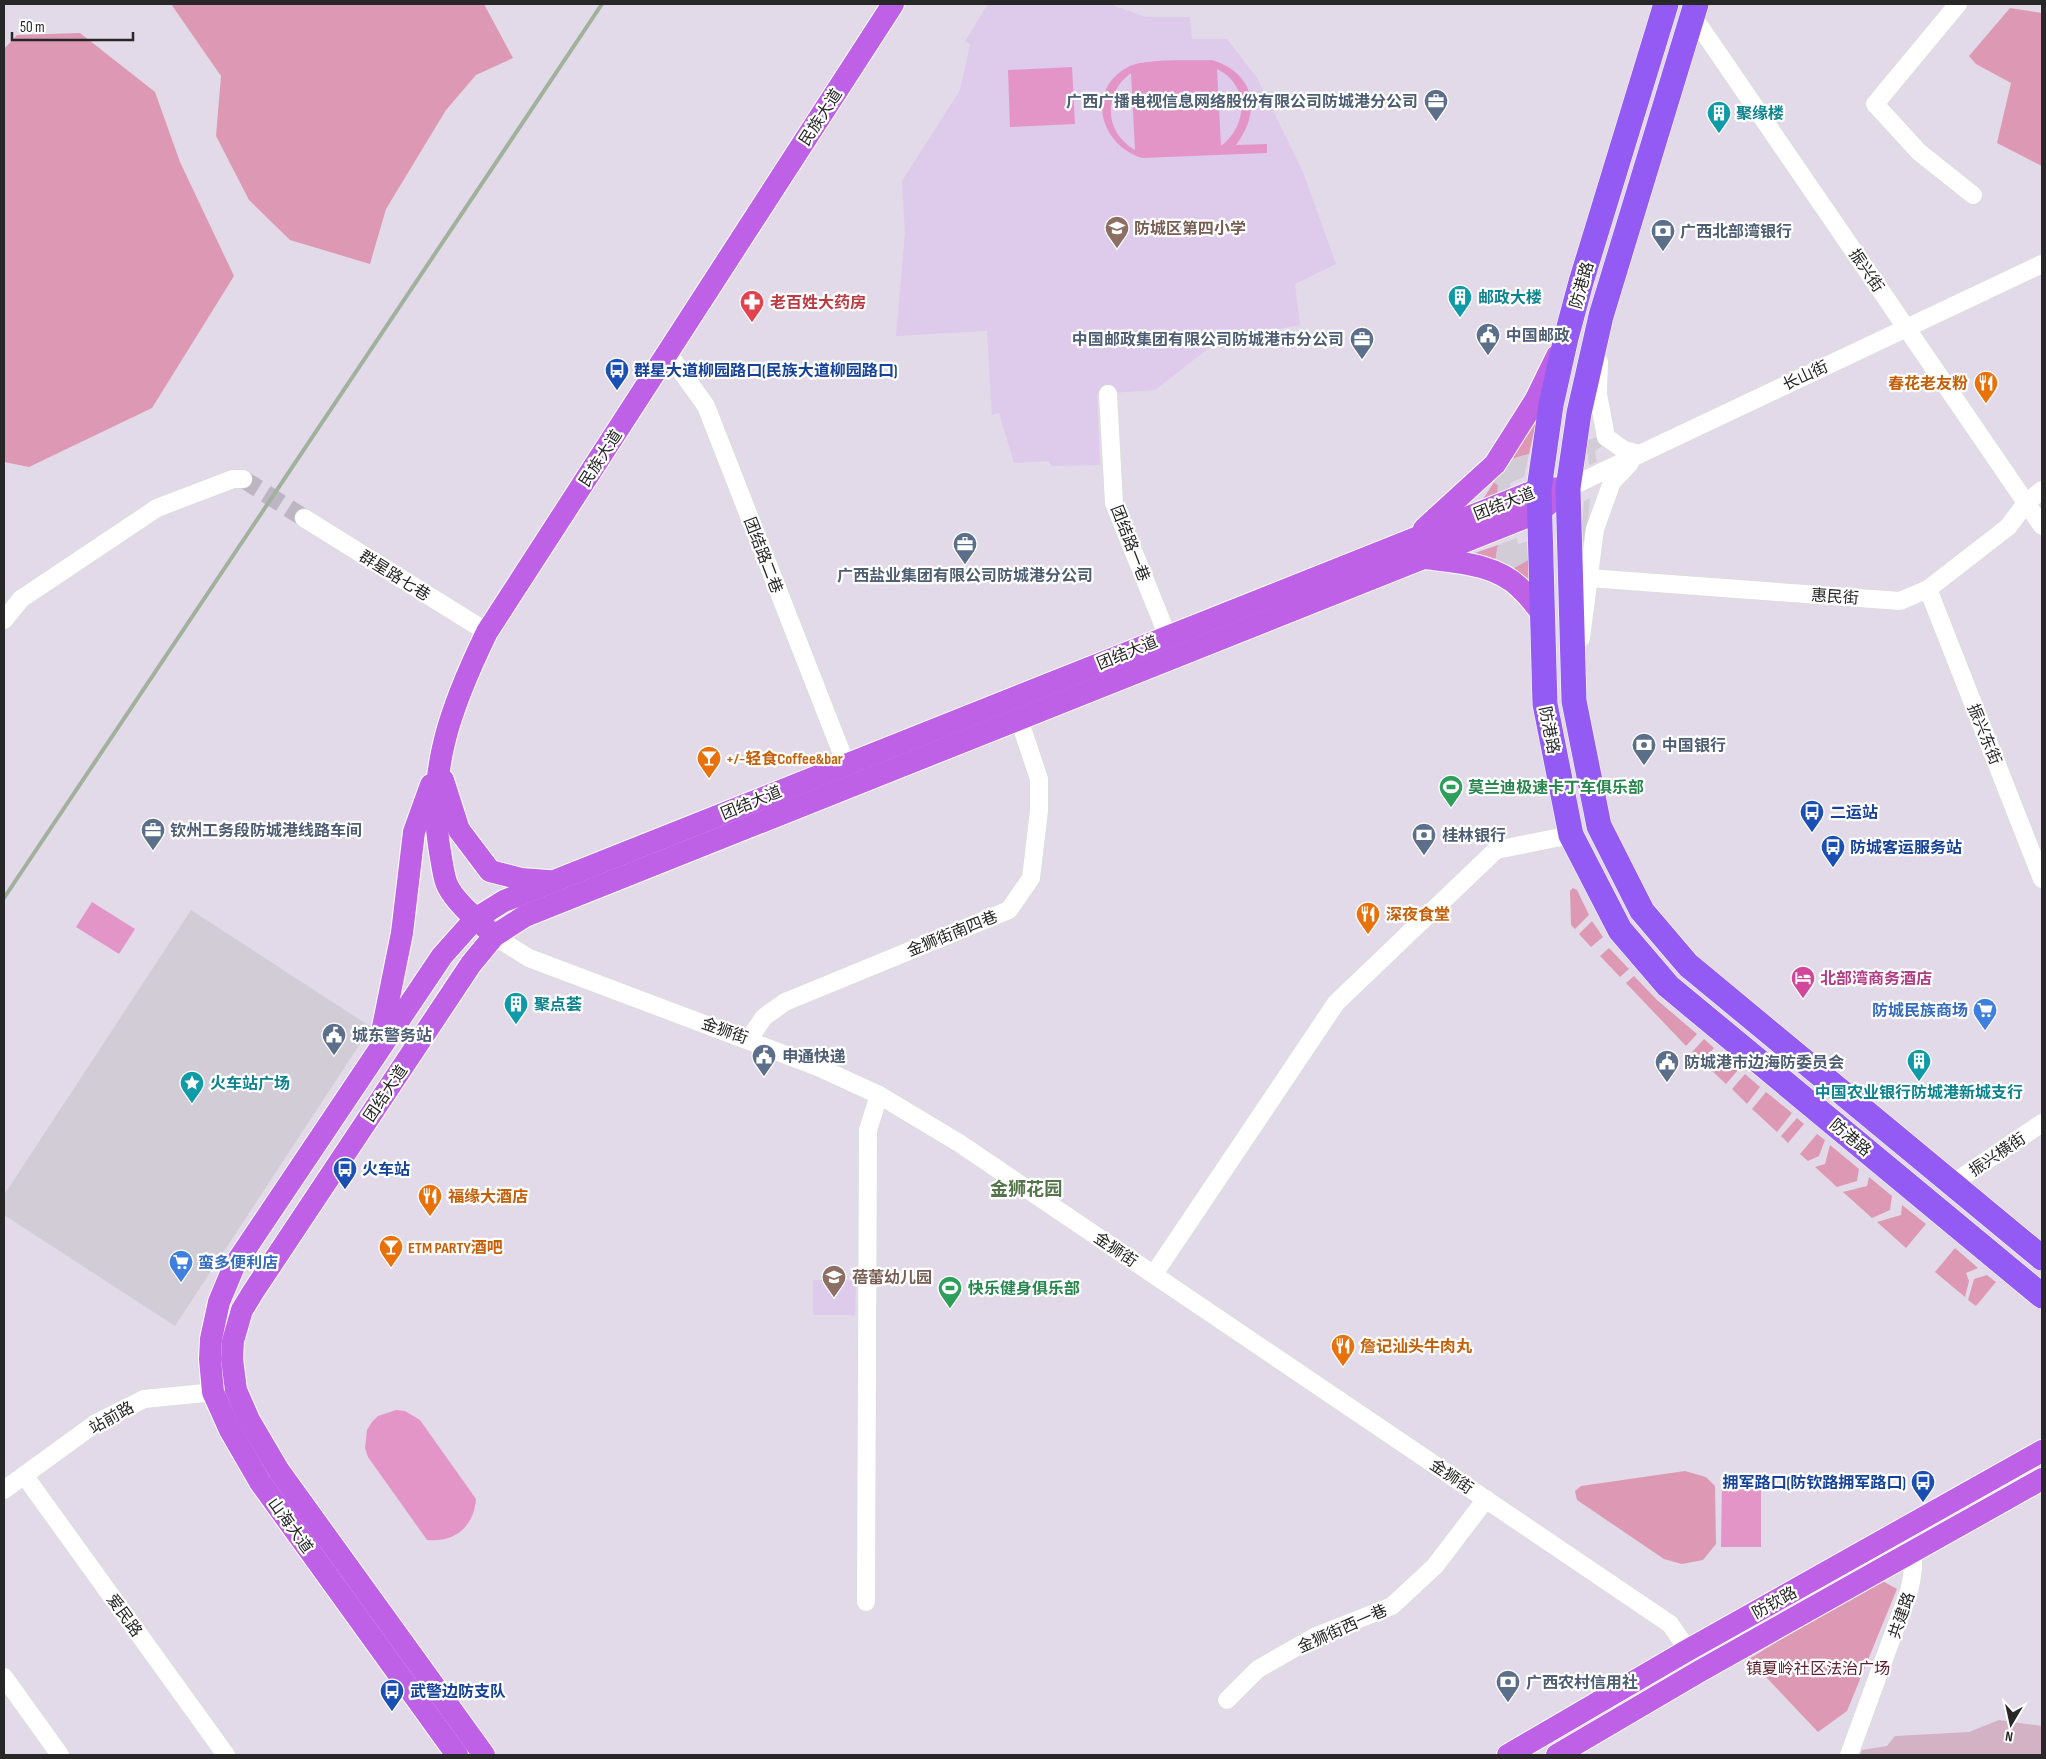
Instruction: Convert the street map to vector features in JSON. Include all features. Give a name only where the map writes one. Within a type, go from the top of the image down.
[{"type":"highway","name":"防港路","points":[[1666,4],[1581,282],[1566,338],[1551,405],[1539,500],[1545,704],[1571,835],[1620,930],[1668,986],[2042,1296]]},
{"type":"highway","name":"防港路","points":[[1694,9],[1601,316],[1579,414],[1568,488],[1574,701],[1599,826],[1642,911],[1688,965],[2042,1258]]},
{"type":"main road","name":"民族大道","points":[[494,936],[475,919],[446,882],[436,829],[438,765],[446,728],[467,674],[487,632],[893,4]]},
{"type":"main road","points":[[1542,613],[1520,587],[1498,573],[1420,548],[1495,464],[1534,401],[1566,338]]},
{"type":"main road","name":"团结大道","points":[[234,1266],[442,956],[475,919],[504,901],[846,764],[1172,646],[1568,488]]},
{"type":"main road","name":"团结大道","points":[[259,1282],[471,964],[494,936],[524,916],[1019,719],[1172,646]]},
{"type":"main road","points":[[438,765],[459,830],[490,871],[521,879],[552,882]]},
{"type":"main road","points":[[378,1052],[402,933],[414,832],[438,765]]},
{"type":"main road","name":"山海大道","points":[[234,1266],[219,1302],[211,1338],[210,1359],[213,1392],[230,1430],[260,1482],[457,1755]]},
{"type":"main road","name":"山海大道","points":[[259,1282],[242,1310],[233,1341],[232,1359],[236,1390],[249,1420],[279,1471],[484,1755]]},
{"type":"main road","points":[[2035,1455],[2042,1442]]},
{"type":"main road","name":"防钦路","points":[[1508,1755],[1688,1650],[2035,1455]]},
{"type":"main road","name":"防钦路","points":[[1557,1755],[2042,1479]]},
{"type":"street","points":[[1958,4],[1874,104],[1919,152],[1973,194]]},
{"type":"street","name":"振兴街","points":[[1694,9],[1906,327],[2042,526]]},
{"type":"street","name":"长山街","points":[[1568,488],[2042,264]]},
{"type":"street","points":[[1601,316],[1598,394],[1606,437],[1624,450],[1640,454]]},
{"type":"street","name":"团结路二巷","points":[[668,353],[706,406],[846,764]]},
{"type":"street","name":"团结路一巷","points":[[1108,394],[1114,503],[1172,646]]},
{"type":"street","points":[[1574,701],[1595,529],[1612,482],[1640,454]]},
{"type":"street","points":[[4,620],[21,599],[157,508],[233,478],[243,479]]},
{"type":"street","name":"惠民街","points":[[1589,578],[1900,601],[1928,589],[2008,528],[2026,503],[2042,490]]},
{"type":"street","name":"群星路七巷","points":[[304,518],[487,632]]},
{"type":"street","name":"振兴东街","points":[[1928,589],[2042,879]]},
{"type":"street","name":"金狮街南四巷","points":[[749,1039],[764,1017],[785,1002],[1009,910],[1031,878],[1039,811],[1039,779],[1019,719]]},
{"type":"street","points":[[1154,1274],[1336,1003],[1496,850],[1571,835]]},
{"type":"street","name":"金狮街","points":[[494,936],[530,958],[749,1039],[818,1067],[879,1095],[959,1143],[1670,1624],[1688,1650]]},
{"type":"street","points":[[866,1602],[868,1130],[879,1095]]},
{"type":"street","name":"振兴横街","points":[[1952,1184],[2042,1123]]},
{"type":"street","name":"站前路","points":[[4,1490],[96,1423],[144,1399],[236,1390]]},
{"type":"street","name":"爱民路","points":[[24,1475],[226,1755]]},
{"type":"street","name":"金狮街西一巷","points":[[1227,1700],[1258,1670],[1291,1650],[1316,1636],[1392,1606],[1435,1566],[1486,1499]]},
{"type":"street","name":"共建路","points":[[1849,1755],[1909,1591],[1914,1570],[1912,1552],[1900,1531]]},
{"type":"street","points":[[4,1676],[60,1755]]},
{"type":"shaded area","name":"防城区第四小学","points":[[988,4],[1109,4],[1146,17],[1190,17],[1192,39],[1227,39],[1257,78],[1303,172],[1336,264],[1295,284],[1300,325],[1218,341],[1155,390],[1097,394],[1100,465],[1052,466],[1048,461],[1014,463],[999,413],[992,415],[987,331],[896,336],[905,233],[902,181],[960,90],[970,44],[965,41]]},
{"type":"shaded area","points":[[1212,60],[1238,74],[1250,95],[1249,119],[1236,145],[1267,144],[1267,153],[1142,158],[1116,142],[1108,130],[1103,116],[1102,102],[1106,89],[1115,77],[1128,67],[1145,62]],"holes":[[[1217,69],[1228,76],[1235,85],[1240,95],[1242,106],[1236,128],[1230,138],[1221,146]],[[1131,73],[1135,150],[1117,133],[1111,112],[1115,91]]]},
{"type":"shaded area","points":[[1072,67],[1075,124],[1010,127],[1008,70]]},
{"type":"shaded area","points":[[1599,437],[1602,446],[1595,451],[1597,462],[1589,465],[1588,454],[1583,455],[1585,440]]},
{"type":"shaded area","points":[[1529,454],[1524,477],[1510,483],[1511,495],[1497,501],[1498,485],[1494,482],[1508,460]]},
{"type":"shaded area","points":[[1590,498],[1586,542],[1580,543],[1579,526],[1582,524],[1584,501]]},
{"type":"shaded area","points":[[1517,538],[1518,544],[1530,541],[1530,559],[1512,569],[1495,562],[1498,545]]},
{"type":"shaded area","points":[[92,902],[135,929],[119,954],[76,927]]},
{"type":"shaded area","name":"火车站广场","points":[[191,910],[371,1027],[175,1326],[4,1215],[4,1195]]},
{"type":"shaded area","name":"蓓蕾幼儿园","points":[[813,1280],[856,1280],[855,1315],[813,1315]]},
{"type":"shaded area","points":[[396,1410],[405,1411],[420,1420],[476,1499],[467,1525],[461,1531],[446,1539],[427,1540],[368,1457],[365,1448],[367,1430],[378,1416]]},
{"type":"shaded area","points":[[1722,1477],[1761,1477],[1761,1547],[1721,1547]]},
{"type":"shaded area","points":[[1999,1720],[2042,1726],[2042,1755],[1860,1755],[1862,1750],[1887,1746],[1895,1736],[1969,1732]]},
{"type":"green space","points":[[171,4],[484,4],[513,58],[476,75],[446,110],[386,209],[370,264],[290,240],[249,200],[216,136],[221,76]]},
{"type":"green space","points":[[2010,8],[2042,13],[2042,166],[1997,143],[2011,83],[1976,64],[1969,56]]},
{"type":"green space","points":[[80,33],[155,92],[180,162],[234,276],[152,408],[29,467],[4,462],[4,49],[17,35]]},
{"type":"green space","points":[[1532,423],[1536,423],[1529,454],[1508,460]]},
{"type":"green space","points":[[1494,482],[1498,485],[1497,501],[1480,504]]},
{"type":"green space","points":[[1498,545],[1495,562],[1472,554]]},
{"type":"green space","points":[[1530,559],[1530,583],[1512,569]]},
{"type":"green space","points":[[1573,888],[1577,890],[1589,915],[1575,929],[1571,925],[1570,891]]},
{"type":"green space","points":[[1592,921],[1603,937],[1591,947],[1579,934]]},
{"type":"green space","points":[[1609,948],[1629,969],[1620,977],[1600,956]]},
{"type":"green space","points":[[1634,976],[1657,1000],[1697,1034],[1686,1046],[1626,983]]},
{"type":"green space","points":[[1704,1039],[1714,1048],[1702,1061],[1692,1052]]},
{"type":"green space","points":[[1720,1053],[1739,1069],[1726,1084],[1708,1067]]},
{"type":"green space","points":[[1745,1074],[1760,1087],[1747,1104],[1732,1089]]},
{"type":"green space","points":[[1766,1092],[1792,1113],[1777,1132],[1752,1109]]},
{"type":"green space","points":[[1797,1118],[1804,1124],[1788,1143],[1781,1136]]},
{"type":"green space","points":[[1817,1134],[1825,1140],[1819,1156],[1808,1161],[1800,1154]]},
{"type":"green space","points":[[1830,1145],[1859,1169],[1857,1181],[1837,1187],[1815,1167],[1825,1164]]},
{"type":"green space","points":[[1869,1177],[1892,1196],[1890,1210],[1872,1218],[1843,1192],[1867,1186]]},
{"type":"green space","points":[[1902,1205],[1926,1224],[1906,1248],[1877,1222],[1901,1215]]},
{"type":"green space","points":[[1955,1248],[1978,1268],[1966,1273],[1969,1281],[1965,1297],[1935,1272]]},
{"type":"green space","points":[[1987,1275],[1996,1282],[1976,1306],[1968,1300],[1974,1279]]},
{"type":"green space","points":[[1685,1471],[1706,1477],[1715,1486],[1716,1544],[1703,1560],[1682,1564],[1664,1559],[1577,1500],[1575,1491],[1581,1486]]},
{"type":"green space","name":"镇夏岭社区法治广场","points":[[1879,1579],[1897,1589],[1847,1711],[1818,1732],[1749,1659]]},
{"type":"tunnel","points":[[243,479],[304,518]]},
{"type":"railway","points":[[4,898],[602,4]]},
{"type":"place","name":"广西广播电视信息网络股份有限公司防城港分公司","points":[[1436,122]]},
{"type":"place","name":"聚缘楼","points":[[1719,134]]},
{"type":"place","name":"防城区第四小学","points":[[1117,249]]},
{"type":"place","name":"广西北部湾银行","points":[[1663,252]]},
{"type":"place","name":"邮政大楼","points":[[1460,318]]},
{"type":"place","name":"老百姓大药房","points":[[752,323]]},
{"type":"place","name":"中国邮政","points":[[1488,356]]},
{"type":"place","name":"中国邮政集团有限公司防城港市分公司","points":[[1362,360]]},
{"type":"place","name":"群星大道柳园路口(民族大道柳园路口)","points":[[617,391]]},
{"type":"place","name":"春花老友粉","points":[[1986,404]]},
{"type":"place","name":"广西盐业集团有限公司防城港分公司","points":[[965,565]]},
{"type":"place","name":"中国银行","points":[[1644,766]]},
{"type":"place","name":"+/-轻食Coffee&bar","points":[[709,779]]},
{"type":"place","name":"莫兰迪极速卡丁车俱乐部","points":[[1451,808]]},
{"type":"place","name":"二运站","points":[[1812,833]]},
{"type":"place","name":"钦州工务段防城港线路车间","points":[[153,851]]},
{"type":"place","name":"桂林银行","points":[[1424,856]]},
{"type":"place","name":"防城客运服务站","points":[[1833,868]]},
{"type":"place","name":"深夜食堂","points":[[1368,935]]},
{"type":"place","name":"北部湾商务酒店","points":[[1803,999]]},
{"type":"place","name":"聚点荟","points":[[516,1025]]},
{"type":"place","name":"防城民族商场","points":[[1985,1031]]},
{"type":"place","name":"城东警务站","points":[[334,1056]]},
{"type":"place","name":"申通快递","points":[[764,1077]]},
{"type":"place","name":"中国农业银行防城港新城支行","points":[[1919,1082]]},
{"type":"place","name":"防城港市边海防委员会","points":[[1667,1083]]},
{"type":"place","name":"火车站广场","points":[[192,1104]]},
{"type":"place","name":"火车站","points":[[345,1190]]},
{"type":"place","name":"福缘大酒店","points":[[430,1217]]},
{"type":"place","name":"ETM PARTY酒吧","points":[[391,1268]]},
{"type":"place","name":"蛮多便利店","points":[[181,1283]]},
{"type":"place","name":"蓓蕾幼儿园","points":[[834,1298]]},
{"type":"place","name":"快乐健身俱乐部","points":[[950,1309]]},
{"type":"place","name":"詹记汕头牛肉丸","points":[[1343,1367]]},
{"type":"place","name":"拥军路口(防钦路拥军路口)","points":[[1923,1503]]},
{"type":"place","name":"广西农村信用社","points":[[1508,1703]]},
{"type":"place","name":"武警边防支队","points":[[392,1712]]},
{"type":"district","name":"金狮花园","points":[[1026,1189]]}]
